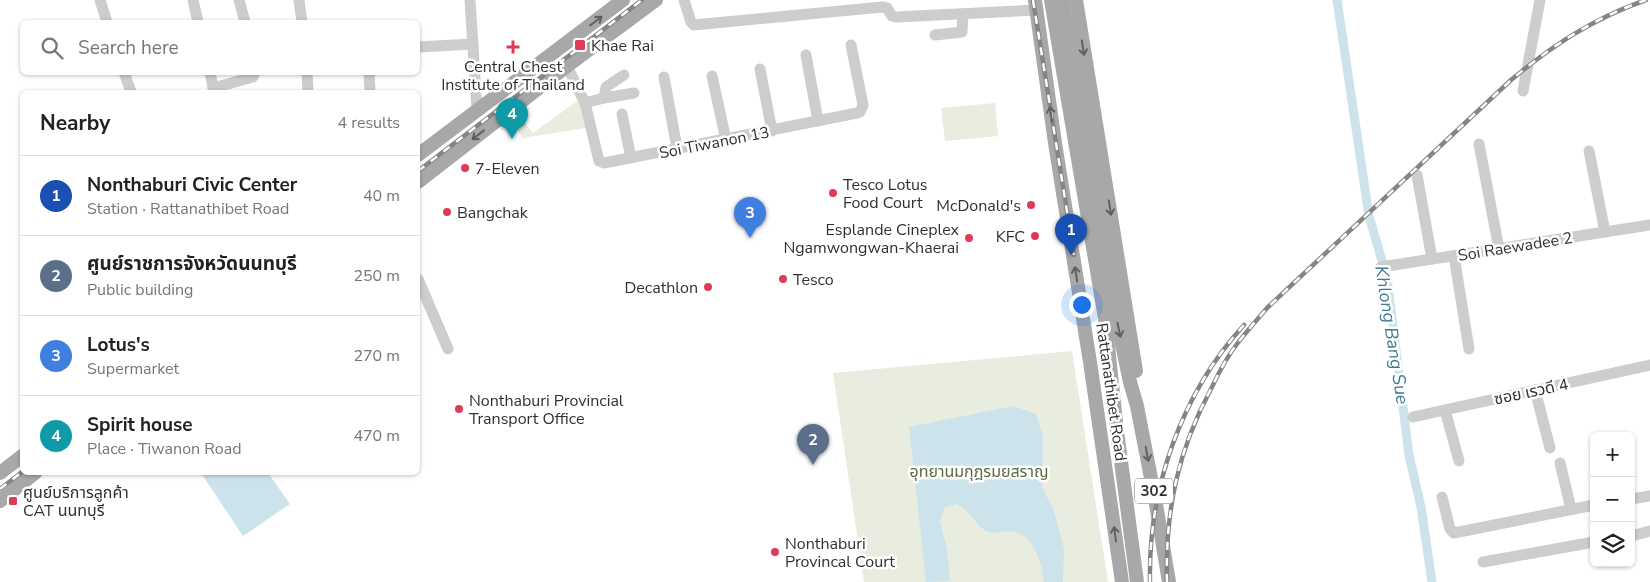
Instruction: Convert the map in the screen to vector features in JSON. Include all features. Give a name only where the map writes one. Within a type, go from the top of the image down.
[{"type":"main road","points":[[420,153],[624,0]]},
{"type":"main road","points":[[420,180],[567,66],[656,0]]},
{"type":"main road","name":"Rattanathibet Road","points":[[1051,0],[1096,231],[1130,382],[1138,406],[1156,504],[1167,580]]},
{"type":"main road","name":"Rattanathibet Road","points":[[1062,0],[1096,231],[1117,431],[1137,582]]},
{"type":"main road","name":"Rattanathibet Road","points":[[1076,0],[1138,378],[1138,406]]},
{"type":"main road","name":"Rattanathibet Road","points":[[1035,5],[1122,582]]},
{"type":"main road","points":[[0,473],[20,458]]},
{"type":"main road","points":[[0,501],[32,475]]},
{"type":"street","points":[[100,0],[106,20]]},
{"type":"street","points":[[193,0],[198,20]]},
{"type":"street","points":[[239,0],[244,20]]},
{"type":"street","points":[[299,0],[302,20]]},
{"type":"street","points":[[470,0],[477,110]]},
{"type":"street","points":[[684,0],[691,22],[694,25],[882,7],[887,8],[892,16],[896,17],[963,14],[1035,5]]},
{"type":"street","points":[[1523,91],[1540,0]]},
{"type":"street","points":[[935,35],[962,32],[963,14]]},
{"type":"street","points":[[420,47],[473,44]]},
{"type":"street","name":"Soi Tiwanon 13","points":[[567,66],[585,103],[599,161],[604,163],[860,112],[864,105],[851,45]]},
{"type":"street","points":[[806,55],[818,121]]},
{"type":"street","points":[[760,69],[772,131]]},
{"type":"street","points":[[125,75],[130,90]]},
{"type":"street","points":[[211,75],[214,90],[253,78],[254,75]]},
{"type":"street","points":[[306,75],[308,90]]},
{"type":"street","points":[[369,75],[370,90]]},
{"type":"street","points":[[604,98],[606,87],[624,75]]},
{"type":"street","points":[[712,76],[726,140]]},
{"type":"street","points":[[664,77],[677,148]]},
{"type":"street","points":[[585,103],[634,94]]},
{"type":"street","points":[[622,114],[631,158]]},
{"type":"street","points":[[1479,144],[1499,249]]},
{"type":"street","points":[[1589,151],[1606,232]]},
{"type":"street","points":[[1417,175],[1432,259]]},
{"type":"street","name":"Soi Raewadee 2","points":[[1381,267],[1650,225]]},
{"type":"street","points":[[1454,256],[1469,350]]},
{"type":"street","points":[[420,284],[448,349]]},
{"type":"street","name":"ซอย เรวดี 4","points":[[1413,417],[1650,365]]},
{"type":"street","points":[[1535,390],[1550,448]]},
{"type":"street","points":[[1445,410],[1459,461]]},
{"type":"street","points":[[1560,463],[1570,509]]},
{"type":"street","points":[[1635,498],[1650,496]]},
{"type":"street","points":[[1442,497],[1450,529],[1454,533],[1590,506]]},
{"type":"street","points":[[1635,535],[1650,531]]},
{"type":"street","points":[[1483,562],[1590,543]]},
{"type":"green space","points":[[580,99],[586,128],[523,138],[512,122],[519,116],[533,133]]},
{"type":"green space","points":[[995,103],[998,136],[945,141],[941,108]]},
{"type":"green space","name":"อุทยานมกุฎรมยสราญ","points":[[1072,351],[1108,582],[864,582],[833,373]]},
{"type":"water","points":[[1013,406],[1036,414],[1043,437],[1042,487],[1054,511],[1064,549],[1063,582],[1044,582],[1035,549],[1024,537],[1009,531],[994,533],[987,531],[957,504],[945,507],[940,521],[947,549],[950,581],[926,582],[909,427]]},
{"type":"water","points":[[202,475],[269,475],[290,504],[243,536]]},
{"type":"waterway","name":"Khlong Bang Sue","points":[[1337,0],[1369,216],[1387,278],[1409,455],[1421,507],[1432,582]]},
{"type":"railway","points":[[420,169],[642,0]]},
{"type":"railway","points":[[1033,0],[1074,255]]},
{"type":"railway","points":[[1167,582],[1168,530],[1171,505],[1182,457],[1190,434],[1217,376],[1244,335],[1267,308],[1511,80],[1558,44],[1609,15],[1646,0]]},
{"type":"railway","points":[[1150,582],[1155,512],[1162,478],[1173,444],[1186,412],[1202,381],[1244,325]]},
{"type":"railway","points":[[0,489],[20,474]]},
{"type":"place","name":"Khae Rai","points":[[580,45]]},
{"type":"place","name":"Central Chest Institute of Thailand","points":[[513,47]]},
{"type":"place","name":"Spirit house","points":[[512,139]]},
{"type":"place","name":"7-Eleven","points":[[465,168]]},
{"type":"place","name":"Tesco Lotus Food Court","points":[[833,193]]},
{"type":"place","name":"McDonald's","points":[[1031,205]]},
{"type":"place","name":"Bangchak","points":[[447,212]]},
{"type":"place","name":"KFC","points":[[1035,236]]},
{"type":"place","name":"Lotus's","points":[[750,238]]},
{"type":"place","name":"Esplande Cineplex Ngamwongwan-Khaerai","points":[[969,238]]},
{"type":"place","name":"Nonthaburi Civic Center","points":[[1071,255]]},
{"type":"place","name":"Tesco","points":[[783,279]]},
{"type":"place","name":"Decathlon","points":[[708,287]]},
{"type":"place","name":"Nonthaburi Provincial Transport Office","points":[[459,409]]},
{"type":"place","name":"ศูนย์ราชการจังหวัดนนทบุรี","points":[[813,465]]},
{"type":"place","name":"ศูนย์บริการลูกค้า CAT นนทบุรี","points":[[13,501]]},
{"type":"place","name":"Nonthaburi Provincal Court","points":[[775,552]]}]
